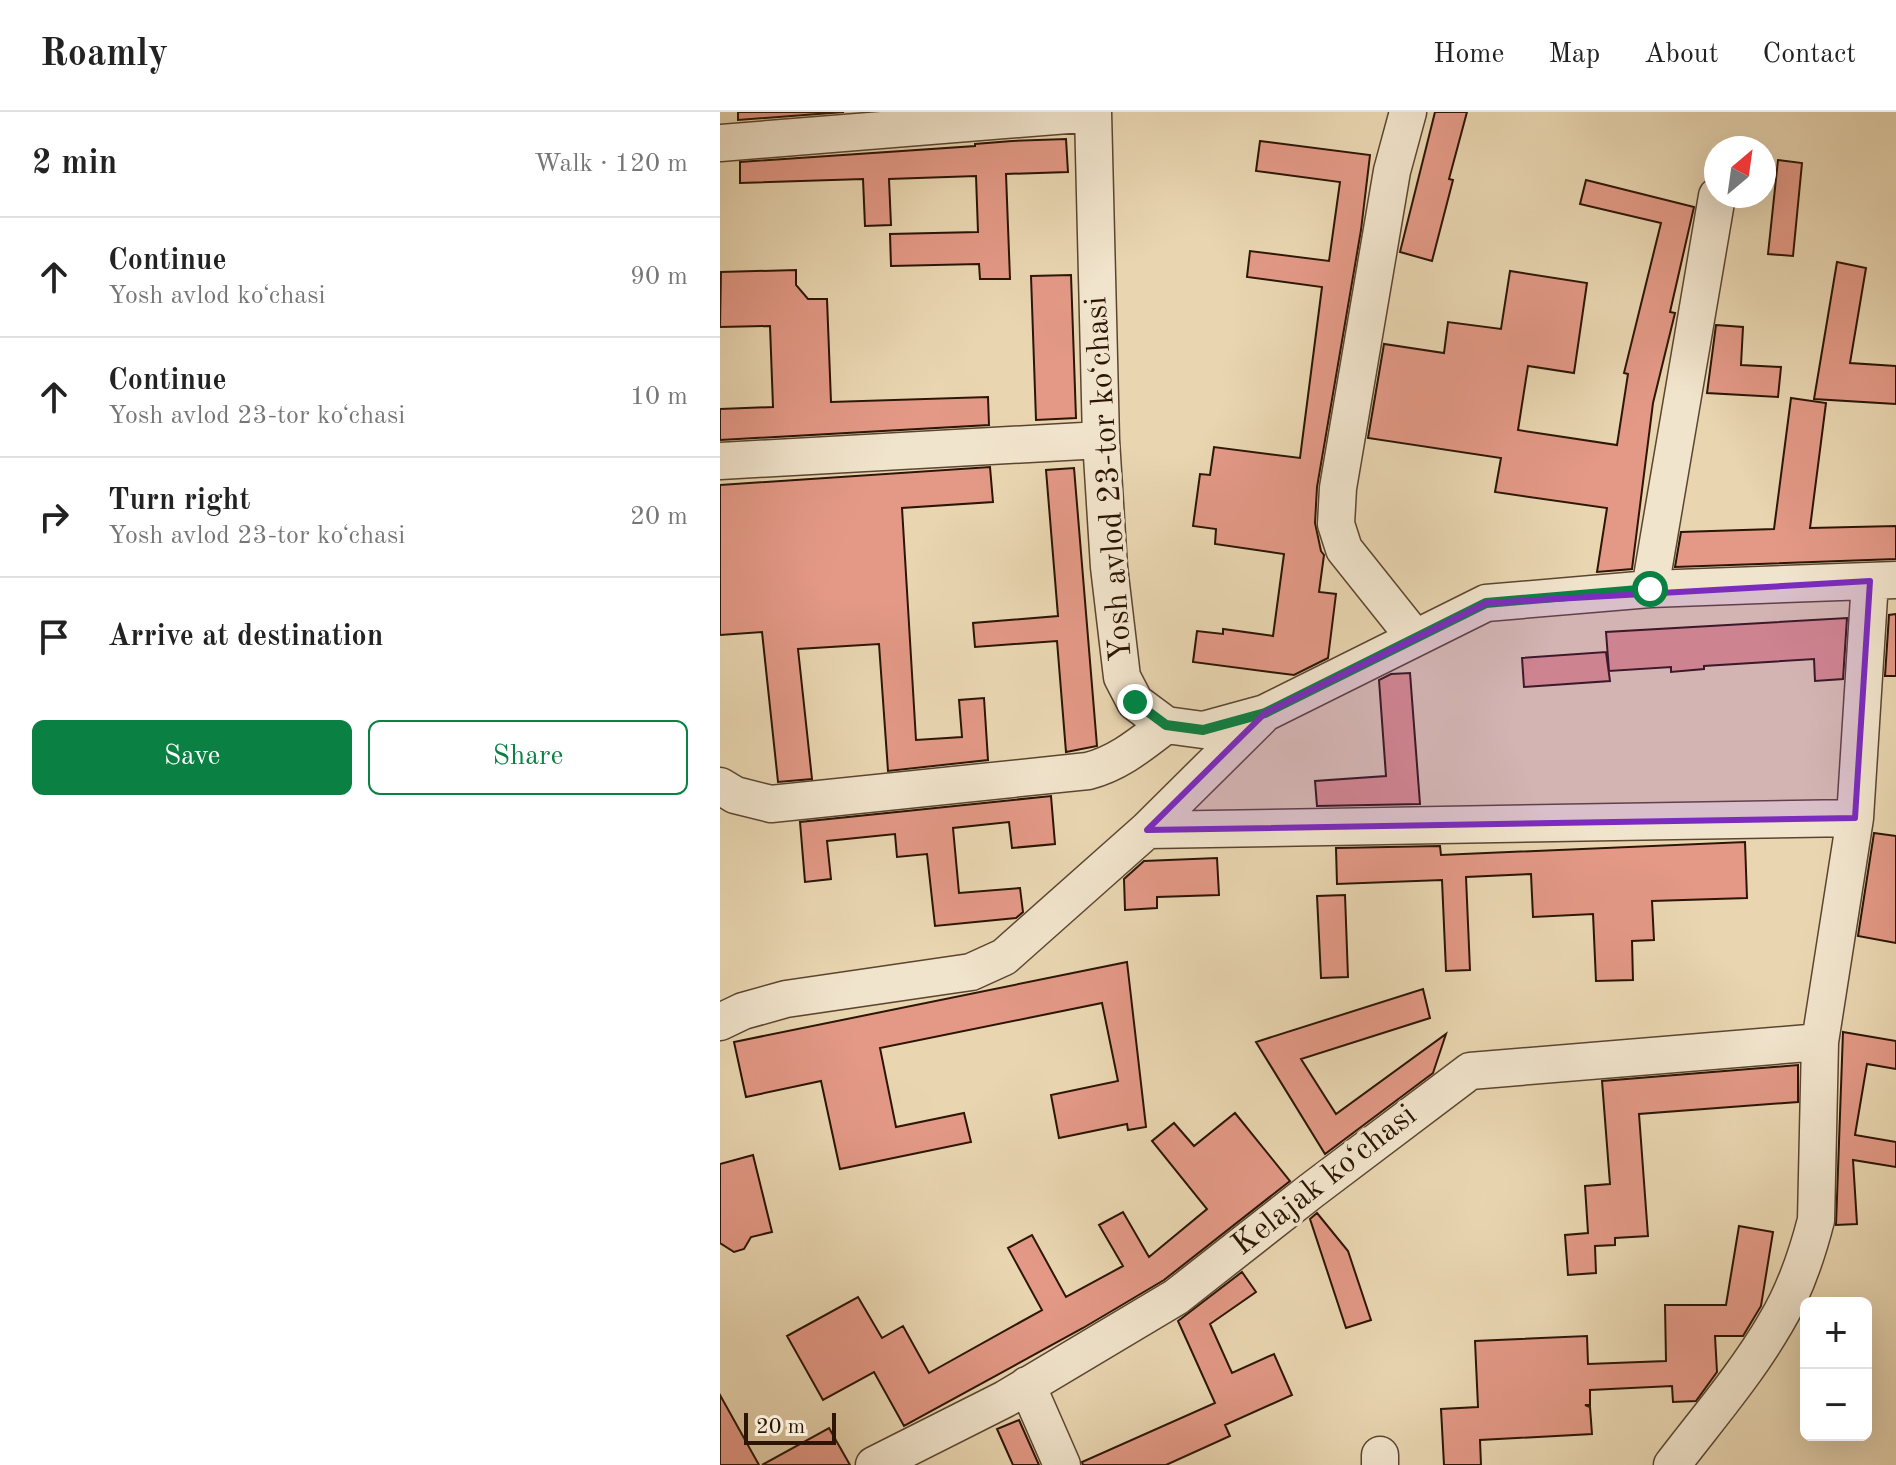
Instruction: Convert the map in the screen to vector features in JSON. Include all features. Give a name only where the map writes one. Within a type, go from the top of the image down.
[{"type":"street","points":[[720,143],[818,124],[1093,112]]},
{"type":"street","name":"Yosh avlod 23-tor koʻchasi","points":[[1093,112],[1101,440],[1109,567],[1122,677],[1135,702],[1166,725]]},
{"type":"street","points":[[1408,112],[1392,171],[1338,488],[1336,524],[1344,549],[1415,638]]},
{"type":"street","points":[[1650,589],[1715,208]]},
{"type":"street","points":[[720,461],[1101,440]]},
{"type":"street","points":[[720,786],[754,802],[771,804],[1088,771],[1107,766],[1123,757],[1166,725],[1203,730],[1265,713],[1486,603],[1650,589],[1883,581],[1855,818],[1820,1042],[1816,1220],[1810,1244],[1777,1322],[1672,1465]]},
{"type":"street","points":[[720,1022],[743,1011],[786,999],[971,972],[1004,957],[1147,830],[1265,713]]},
{"type":"street","points":[[1147,830],[1855,818]]},
{"type":"street","name":"Kelajak koʻchasi","points":[[874,1465],[1005,1399],[1176,1297],[1470,1071],[1820,1042]]},
{"type":"street","points":[[1027,1385],[1062,1465]]},
{"type":"highlighted area","points":[[1870,581],[1855,818],[1147,830],[1265,713],[1486,603]]},
{"type":"building","points":[[738,112],[844,112],[738,120]]},
{"type":"building","points":[[1435,112],[1467,112],[1432,261],[1400,252]]},
{"type":"building","points":[[1066,139],[1068,172],[1006,174],[1010,279],[980,279],[979,264],[891,266],[890,234],[978,232],[976,176],[889,179],[891,225],[865,226],[863,179],[740,183],[740,162]]},
{"type":"building","points":[[1260,141],[1370,155],[1361,230],[1317,487],[1315,523],[1324,555],[1319,592],[1336,594],[1328,658],[1294,675],[1193,662],[1197,631],[1223,634],[1223,629],[1273,636],[1284,554],[1215,544],[1216,529],[1193,526],[1200,474],[1210,475],[1214,447],[1300,458],[1322,287],[1247,277],[1250,251],[1329,261],[1340,182],[1256,171]]},
{"type":"building","points":[[1778,160],[1802,163],[1793,256],[1768,254],[1773,208],[1776,208]]},
{"type":"building","points":[[1586,180],[1694,207],[1670,312],[1675,313],[1653,403],[1632,569],[1597,572],[1607,508],[1495,492],[1501,458],[1368,438],[1384,344],[1444,353],[1448,322],[1501,329],[1510,271],[1587,283],[1574,373],[1528,366],[1518,430],[1617,445],[1628,374],[1624,373],[1661,223],[1580,204]]},
{"type":"building","points":[[1837,262],[1866,268],[1850,363],[1896,366],[1896,404],[1814,399]]},
{"type":"building","points":[[796,270],[796,285],[808,299],[827,299],[831,402],[988,397],[989,425],[720,440],[720,409],[773,407],[770,326],[720,327],[721,272]]},
{"type":"building","points":[[1071,275],[1076,418],[1036,420],[1031,276]]},
{"type":"building","points":[[1716,325],[1743,327],[1741,365],[1781,367],[1778,397],[1707,393]]},
{"type":"building","points":[[1791,398],[1826,403],[1810,528],[1896,526],[1896,559],[1675,567],[1681,532],[1774,529]]},
{"type":"building","points":[[990,467],[993,502],[902,508],[916,740],[962,737],[959,700],[984,698],[988,760],[888,771],[879,644],[798,649],[812,779],[778,782],[762,632],[720,635],[720,485]]},
{"type":"building","points":[[1074,468],[1097,746],[1066,752],[1057,641],[975,647],[973,623],[1058,616],[1046,470]]},
{"type":"building","points":[[1896,614],[1896,676],[1885,676],[1889,615]]},
{"type":"building","points":[[1847,618],[1843,679],[1815,681],[1814,659],[1704,666],[1704,669],[1671,672],[1671,667],[1609,671],[1606,632]]},
{"type":"building","points":[[1606,652],[1610,681],[1524,687],[1522,658]]},
{"type":"building","points":[[1410,673],[1420,804],[1317,806],[1315,781],[1386,776],[1379,680],[1391,674]]},
{"type":"building","points":[[1051,796],[1055,844],[1012,848],[1009,822],[953,828],[959,893],[1020,888],[1023,912],[1016,918],[935,926],[927,854],[897,857],[895,834],[827,841],[831,879],[805,882],[800,822]]},
{"type":"building","points":[[1874,833],[1896,836],[1896,943],[1858,936]]},
{"type":"building","points":[[1745,842],[1747,898],[1652,901],[1654,940],[1632,941],[1633,980],[1596,981],[1593,914],[1533,917],[1531,874],[1466,877],[1470,970],[1446,971],[1442,880],[1337,884],[1336,848],[1440,846],[1441,855]]},
{"type":"building","points":[[1217,858],[1219,895],[1157,897],[1157,908],[1125,910],[1124,879],[1144,861]]},
{"type":"building","points":[[1345,895],[1348,977],[1321,978],[1317,896]]},
{"type":"building","points":[[1127,962],[1146,1127],[1128,1130],[1127,1124],[1059,1138],[1051,1095],[1118,1081],[1102,1003],[880,1048],[896,1127],[964,1113],[971,1142],[840,1169],[821,1081],[746,1097],[734,1042]]},
{"type":"building","points":[[1423,989],[1430,1018],[1301,1059],[1336,1114],[1446,1034],[1433,1073],[1325,1154],[1256,1042]]},
{"type":"building","points":[[1843,1032],[1896,1041],[1896,1069],[1867,1064],[1855,1135],[1896,1142],[1896,1167],[1853,1160],[1857,1224],[1836,1225]]},
{"type":"building","points":[[1798,1065],[1798,1102],[1639,1114],[1648,1236],[1615,1238],[1615,1245],[1595,1246],[1596,1273],[1568,1275],[1565,1235],[1588,1233],[1585,1186],[1610,1184],[1602,1081]]},
{"type":"building","points":[[1235,1113],[1290,1181],[1164,1280],[904,1426],[874,1372],[823,1400],[787,1336],[858,1297],[882,1338],[903,1326],[929,1373],[1042,1310],[1008,1248],[1032,1235],[1066,1297],[1123,1266],[1099,1225],[1123,1212],[1149,1257],[1207,1209],[1152,1141],[1174,1123],[1194,1146]]},
{"type":"building","points":[[753,1155],[772,1232],[751,1237],[744,1249],[734,1252],[720,1243],[720,1164]]},
{"type":"building","points":[[1317,1213],[1348,1251],[1371,1320],[1346,1328],[1310,1219]]},
{"type":"building","points":[[1739,1226],[1773,1232],[1761,1306],[1743,1336],[1715,1336],[1717,1372],[1696,1401],[1673,1402],[1672,1386],[1590,1390],[1590,1405],[1585,1405],[1590,1407],[1592,1434],[1480,1440],[1481,1465],[1444,1465],[1441,1409],[1478,1407],[1475,1341],[1587,1336],[1588,1364],[1666,1361],[1665,1305],[1726,1305]]},
{"type":"building","points":[[1242,1272],[1256,1292],[1210,1324],[1232,1373],[1274,1354],[1292,1395],[1225,1425],[1230,1436],[1166,1465],[1083,1465],[1082,1462],[1215,1403],[1178,1321]]},
{"type":"building","points":[[720,1395],[759,1465],[720,1465]]},
{"type":"building","points":[[1019,1420],[1039,1465],[1013,1465],[997,1429]]},
{"type":"building","points":[[829,1428],[850,1465],[762,1465]]},
{"type":"route","points":[[1135,702],[1166,725],[1203,730],[1265,713],[1486,603],[1650,589]]}]
